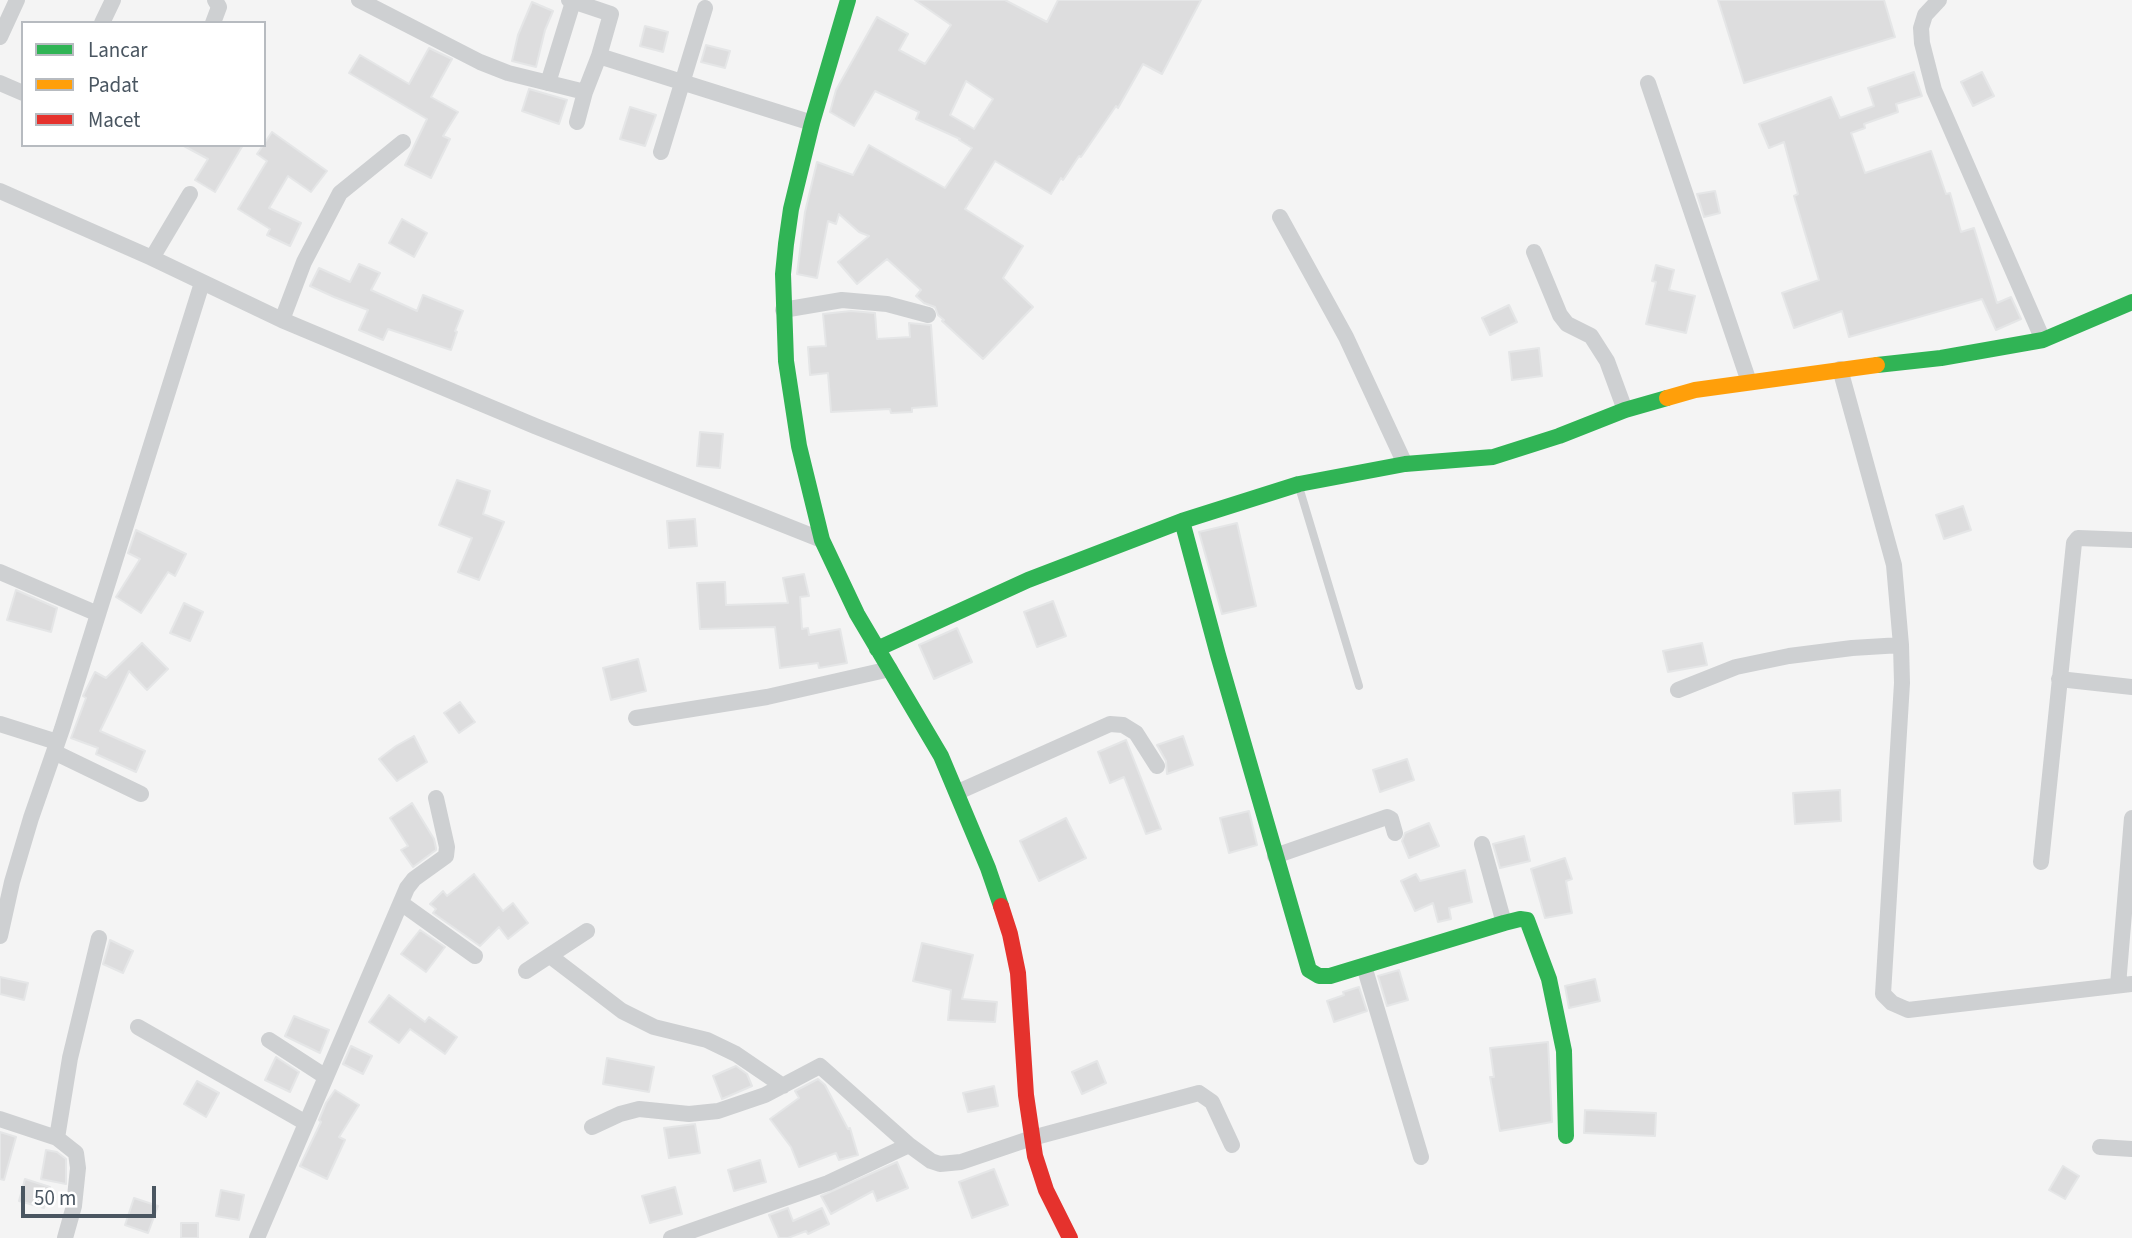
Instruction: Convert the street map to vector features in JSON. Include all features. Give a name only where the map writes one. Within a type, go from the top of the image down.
[{"type":"street","points":[[2,28],[17,0]]},
{"type":"street","points":[[103,21],[113,0]]},
{"type":"street","points":[[214,21],[219,7],[215,0]]},
{"type":"street","points":[[359,0],[480,62],[508,73],[585,92]]},
{"type":"street","points":[[848,0],[812,123],[791,209],[786,244],[783,274],[786,361],[799,446],[822,540],[857,614],[941,756],[988,868],[1010,934],[1018,973],[1026,1095],[1039,1173],[1070,1238]]},
{"type":"street","points":[[548,83],[571,1],[613,7],[577,121]]},
{"type":"street","points":[[1935,1],[1925,15],[1921,28],[1934,90],[2043,340]]},
{"type":"street","points":[[661,152],[705,8]]},
{"type":"street","points":[[599,56],[812,123]]},
{"type":"street","points":[[0,83],[21,92]]},
{"type":"street","points":[[1648,83],[1749,382]]},
{"type":"street","points":[[282,320],[304,262],[340,193],[403,142]]},
{"type":"street","points":[[0,191],[152,258],[282,320],[535,426],[822,540]]},
{"type":"street","points":[[152,258],[190,194]]},
{"type":"street","points":[[1280,217],[1346,337],[1405,464]]},
{"type":"street","points":[[1534,252],[1560,315],[1567,324],[1591,336],[1606,361],[1625,410]]},
{"type":"street","points":[[0,936],[12,882],[202,283]]},
{"type":"street","points":[[783,310],[842,300],[887,304],[928,315]]},
{"type":"street","points":[[877,649],[1028,580],[1182,520],[1299,484],[1405,464],[1493,457],[1559,436],[1625,410],[1695,390],[1840,369],[1941,358],[2043,340],[2132,302]]},
{"type":"street","points":[[1840,369],[1894,565],[1901,645],[1902,683],[1883,994],[1892,1003],[1908,1010],[2125,985],[2132,818]]},
{"type":"street","points":[[1182,520],[1275,856],[1310,970],[1319,976],[1330,976],[1504,923],[1520,919],[1529,923],[1549,979],[1564,1051],[1566,1136]]},
{"type":"street","points":[[2041,862],[2074,543],[2078,538],[2132,540]]},
{"type":"street","points":[[0,572],[99,614]]},
{"type":"street","points":[[1678,690],[1735,667],[1789,656],[1901,645]]},
{"type":"street","points":[[636,718],[767,697],[890,668]]},
{"type":"street","points":[[2059,679],[2132,687]]},
{"type":"street","points":[[0,724],[56,747],[141,794]]},
{"type":"street","points":[[958,792],[1110,724],[1123,725],[1136,733],[1157,766]]},
{"type":"street","points":[[257,1238],[411,882],[446,856],[447,847],[436,798]]},
{"type":"street","points":[[1275,856],[1387,817],[1390,818],[1395,833]]},
{"type":"street","points":[[1482,844],[1504,923]]},
{"type":"street","points":[[401,903],[475,956]]},
{"type":"street","points":[[526,971],[587,931]]},
{"type":"street","points":[[57,1138],[70,1058],[99,938]]},
{"type":"street","points":[[550,956],[622,1011],[654,1027],[707,1040],[736,1054],[783,1086]]},
{"type":"street","points":[[1364,966],[1421,1157]]},
{"type":"street","points":[[138,1027],[306,1123]]},
{"type":"street","points":[[269,1040],[326,1077]]},
{"type":"street","points":[[592,1127],[620,1114],[639,1109],[689,1114],[718,1111],[740,1105],[820,1066],[909,1145],[932,1161],[946,1164],[961,1162],[1032,1138],[1199,1093],[1212,1102],[1232,1145]]},
{"type":"street","points":[[0,1119],[57,1138],[76,1153],[78,1161],[74,1206],[65,1238]]},
{"type":"street","points":[[671,1238],[828,1183],[909,1145]]},
{"type":"street","points":[[2100,1147],[2132,1149]]},
{"type":"lane","points":[[1299,484],[1359,686]]},
{"type":"building","points":[[915,0],[1005,0],[1047,22],[1058,0],[1201,0],[1162,74],[1143,64],[1118,108],[1116,106],[1081,157],[1079,156],[1063,180],[1061,178],[1051,194],[995,161],[965,209],[1023,246],[1003,278],[1033,307],[983,359],[942,321],[944,320],[935,307],[916,296],[921,290],[887,259],[857,284],[838,262],[869,236],[859,232],[839,214],[836,224],[828,221],[817,278],[797,274],[805,212],[817,162],[853,175],[869,145],[945,188],[972,148],[960,139],[916,119],[919,112],[875,91],[854,126],[830,112],[836,90],[877,17],[908,34],[899,50],[925,64],[951,25]],"holes":[[[966,81],[993,99],[974,129],[950,115]]]},
{"type":"building","points":[[1718,0],[1884,0],[1895,37],[1744,83]]},
{"type":"building","points":[[532,2],[553,11],[545,30],[536,67],[512,61],[518,35]]},
{"type":"building","points":[[645,26],[668,32],[663,52],[640,46]]},
{"type":"building","points":[[706,45],[730,51],[725,68],[701,62]]},
{"type":"building","points":[[429,48],[452,59],[431,97],[458,112],[443,136],[450,139],[431,178],[405,165],[427,119],[349,73],[360,55],[409,84]]},
{"type":"building","points":[[1914,72],[1922,96],[1896,104],[1898,112],[1864,124],[1865,128],[1851,133],[1865,173],[1931,151],[1946,194],[1950,193],[1961,232],[1974,228],[1997,303],[2011,297],[2021,319],[1996,330],[1982,299],[1849,337],[1842,311],[1794,328],[1782,293],[1819,280],[1794,196],[1798,194],[1784,142],[1769,148],[1759,124],[1831,97],[1840,118],[1874,106],[1868,88]]},
{"type":"building","points":[[1982,72],[1994,96],[1973,106],[1961,82]]},
{"type":"building","points":[[529,89],[567,100],[559,124],[522,111]]},
{"type":"building","points":[[630,107],[656,115],[645,146],[620,139]]},
{"type":"building","points":[[272,132],[327,171],[311,192],[288,176],[269,208],[301,223],[290,246],[267,235],[270,229],[238,209],[267,161],[257,154],[262,147],[266,147],[266,141]]},
{"type":"building","points":[[186,147],[242,147],[215,192],[195,180],[208,159]]},
{"type":"building","points":[[1715,191],[1720,213],[1704,217],[1697,194]]},
{"type":"building","points":[[402,219],[427,233],[414,257],[389,243]]},
{"type":"building","points":[[359,264],[380,273],[371,290],[417,311],[423,295],[463,311],[451,350],[388,329],[383,340],[359,330],[368,310],[310,286],[319,268],[350,282]]},
{"type":"building","points":[[1656,265],[1674,270],[1669,290],[1695,296],[1686,333],[1646,324],[1656,282],[1652,281]]},
{"type":"building","points":[[1509,305],[1517,322],[1490,335],[1482,318]]},
{"type":"building","points":[[851,311],[875,313],[877,339],[910,337],[909,323],[931,325],[937,406],[912,408],[912,412],[891,413],[890,409],[831,412],[828,373],[810,375],[808,347],[826,346],[823,314]]},
{"type":"building","points":[[1539,348],[1542,376],[1512,380],[1509,352]]},
{"type":"building","points":[[700,432],[723,434],[720,468],[697,466]]},
{"type":"building","points":[[457,480],[490,491],[483,514],[504,522],[479,580],[458,572],[472,538],[439,525]]},
{"type":"building","points":[[1963,506],[1971,530],[1944,539],[1936,515]]},
{"type":"building","points":[[695,519],[697,546],[669,548],[667,521]]},
{"type":"building","points":[[1237,523],[1256,606],[1222,614],[1199,532]]},
{"type":"building","points":[[136,530],[186,554],[175,576],[168,572],[141,613],[116,597],[140,559],[128,553]]},
{"type":"building","points":[[804,574],[809,596],[800,597],[802,629],[808,628],[809,635],[840,629],[847,663],[819,668],[818,663],[780,668],[775,627],[700,629],[697,583],[725,582],[726,605],[788,603],[783,578]]},
{"type":"building","points":[[16,590],[57,608],[51,632],[7,620]]},
{"type":"building","points":[[1053,601],[1066,636],[1037,647],[1024,612]]},
{"type":"building","points":[[184,603],[203,612],[190,641],[170,633]]},
{"type":"building","points":[[957,628],[972,662],[934,679],[919,645]]},
{"type":"building","points":[[142,643],[168,669],[147,690],[129,671],[100,731],[145,751],[136,772],[96,754],[98,748],[71,738],[86,698],[83,696],[95,672],[106,678]]},
{"type":"building","points":[[1702,643],[1707,665],[1668,672],[1663,651]]},
{"type":"building","points":[[638,659],[646,691],[611,700],[603,668]]},
{"type":"building","points":[[460,702],[475,722],[459,733],[444,713]]},
{"type":"building","points":[[414,736],[427,762],[397,781],[379,759]]},
{"type":"building","points":[[1183,736],[1193,765],[1167,774],[1166,761],[1157,745]]},
{"type":"building","points":[[1126,740],[1161,829],[1146,834],[1124,777],[1110,783],[1098,752]]},
{"type":"building","points":[[1407,759],[1414,780],[1380,792],[1373,770]]},
{"type":"building","points":[[1840,790],[1841,821],[1795,824],[1793,793]]},
{"type":"building","points":[[412,803],[434,839],[436,848],[413,867],[401,850],[408,846],[390,818]]},
{"type":"building","points":[[1249,811],[1257,845],[1229,853],[1220,818]]},
{"type":"building","points":[[1066,818],[1086,858],[1039,881],[1020,841]]},
{"type":"building","points":[[1429,823],[1439,846],[1409,858],[1402,841],[1405,833]]},
{"type":"building","points":[[1524,836],[1530,861],[1500,868],[1493,844]]},
{"type":"building","points":[[1565,858],[1572,879],[1566,881],[1572,913],[1545,918],[1531,869]]},
{"type":"building","points":[[1465,870],[1472,902],[1449,908],[1451,919],[1438,922],[1433,903],[1415,911],[1401,881],[1416,874],[1420,881]]},
{"type":"building","points":[[474,874],[503,911],[513,903],[528,923],[508,939],[499,927],[480,946],[433,913],[436,909],[430,904],[443,891],[447,896]]},
{"type":"building","points":[[420,930],[445,947],[426,972],[401,954]]},
{"type":"building","points":[[110,940],[133,951],[123,973],[103,964]]},
{"type":"building","points":[[922,943],[973,955],[962,999],[997,1002],[995,1022],[948,1020],[951,990],[913,981]]},
{"type":"building","points":[[1399,970],[1408,1000],[1387,1006],[1378,976]]},
{"type":"building","points":[[0,977],[28,983],[24,1000],[0,994]]},
{"type":"building","points":[[1595,979],[1600,1001],[1569,1008],[1565,986]]},
{"type":"building","points":[[1359,987],[1367,1011],[1334,1022],[1327,1001]]},
{"type":"building","points":[[389,995],[425,1022],[429,1017],[457,1037],[445,1054],[410,1029],[399,1043],[369,1022]]},
{"type":"building","points":[[294,1016],[329,1030],[320,1053],[285,1036]]},
{"type":"building","points":[[1548,1042],[1552,1122],[1500,1131],[1490,1077],[1494,1077],[1490,1048]]},
{"type":"building","points":[[351,1046],[372,1056],[363,1074],[343,1064]]},
{"type":"building","points":[[276,1057],[299,1072],[290,1092],[265,1080]]},
{"type":"building","points":[[607,1058],[654,1067],[649,1092],[603,1084]]},
{"type":"building","points":[[1097,1061],[1106,1083],[1082,1094],[1072,1072]]},
{"type":"building","points":[[736,1066],[747,1074],[752,1086],[722,1099],[713,1076]]},
{"type":"building","points":[[818,1079],[825,1085],[848,1129],[850,1128],[858,1155],[839,1160],[836,1153],[799,1167],[791,1147],[770,1119],[799,1098],[795,1091]]},
{"type":"building","points":[[197,1081],[219,1093],[206,1117],[184,1104]]},
{"type":"building","points":[[994,1086],[998,1106],[968,1112],[963,1093]]},
{"type":"building","points":[[335,1090],[359,1105],[339,1137],[345,1140],[327,1179],[300,1166],[321,1122],[319,1120],[326,1103]]},
{"type":"building","points":[[1585,1110],[1656,1113],[1655,1136],[1584,1133]]},
{"type":"building","points":[[695,1124],[700,1153],[669,1158],[664,1128]]},
{"type":"building","points":[[0,1132],[16,1137],[4,1180],[0,1179]]},
{"type":"building","points":[[46,1150],[57,1152],[66,1159],[66,1184],[41,1179]]},
{"type":"building","points":[[760,1160],[766,1182],[734,1191],[728,1170]]},
{"type":"building","points":[[897,1162],[908,1188],[877,1201],[873,1191],[831,1214],[821,1196]]},
{"type":"building","points":[[2063,1166],[2079,1176],[2065,1199],[2049,1190]]},
{"type":"building","points":[[994,1169],[1008,1205],[972,1218],[959,1182]]},
{"type":"building","points":[[25,1179],[50,1187],[44,1208],[19,1201]]},
{"type":"building","points":[[675,1187],[682,1214],[650,1223],[642,1196]]},
{"type":"building","points":[[221,1190],[244,1195],[239,1220],[216,1216]]},
{"type":"building","points":[[134,1198],[158,1206],[148,1233],[125,1225]]},
{"type":"building","points":[[788,1208],[793,1221],[822,1208],[829,1224],[808,1234],[806,1231],[788,1238],[779,1238],[769,1215]]},
{"type":"building","points":[[181,1223],[198,1223],[198,1238],[181,1238]]},
{"type":"traffic: fast","points":[[848,0],[812,123],[791,209],[786,244],[783,274],[786,361],[799,446],[822,540],[857,614],[941,756],[1001,906]]},
{"type":"traffic: fast","points":[[1877,365],[1941,358],[2043,340],[2132,302]]},
{"type":"traffic: fast","points":[[877,649],[1028,580],[1182,521],[1299,484],[1405,464],[1493,457],[1559,436],[1625,410],[1667,398]]},
{"type":"traffic: fast","points":[[1182,521],[1309,970],[1319,976],[1330,976],[1504,923],[1527,920],[1549,979],[1564,1051],[1566,1136]]},
{"type":"traffic: slow","points":[[1667,398],[1695,390],[1877,365]]},
{"type":"traffic: jam","points":[[1001,906],[1018,973],[1026,1095],[1035,1156],[1046,1190],[1070,1238]]}]
